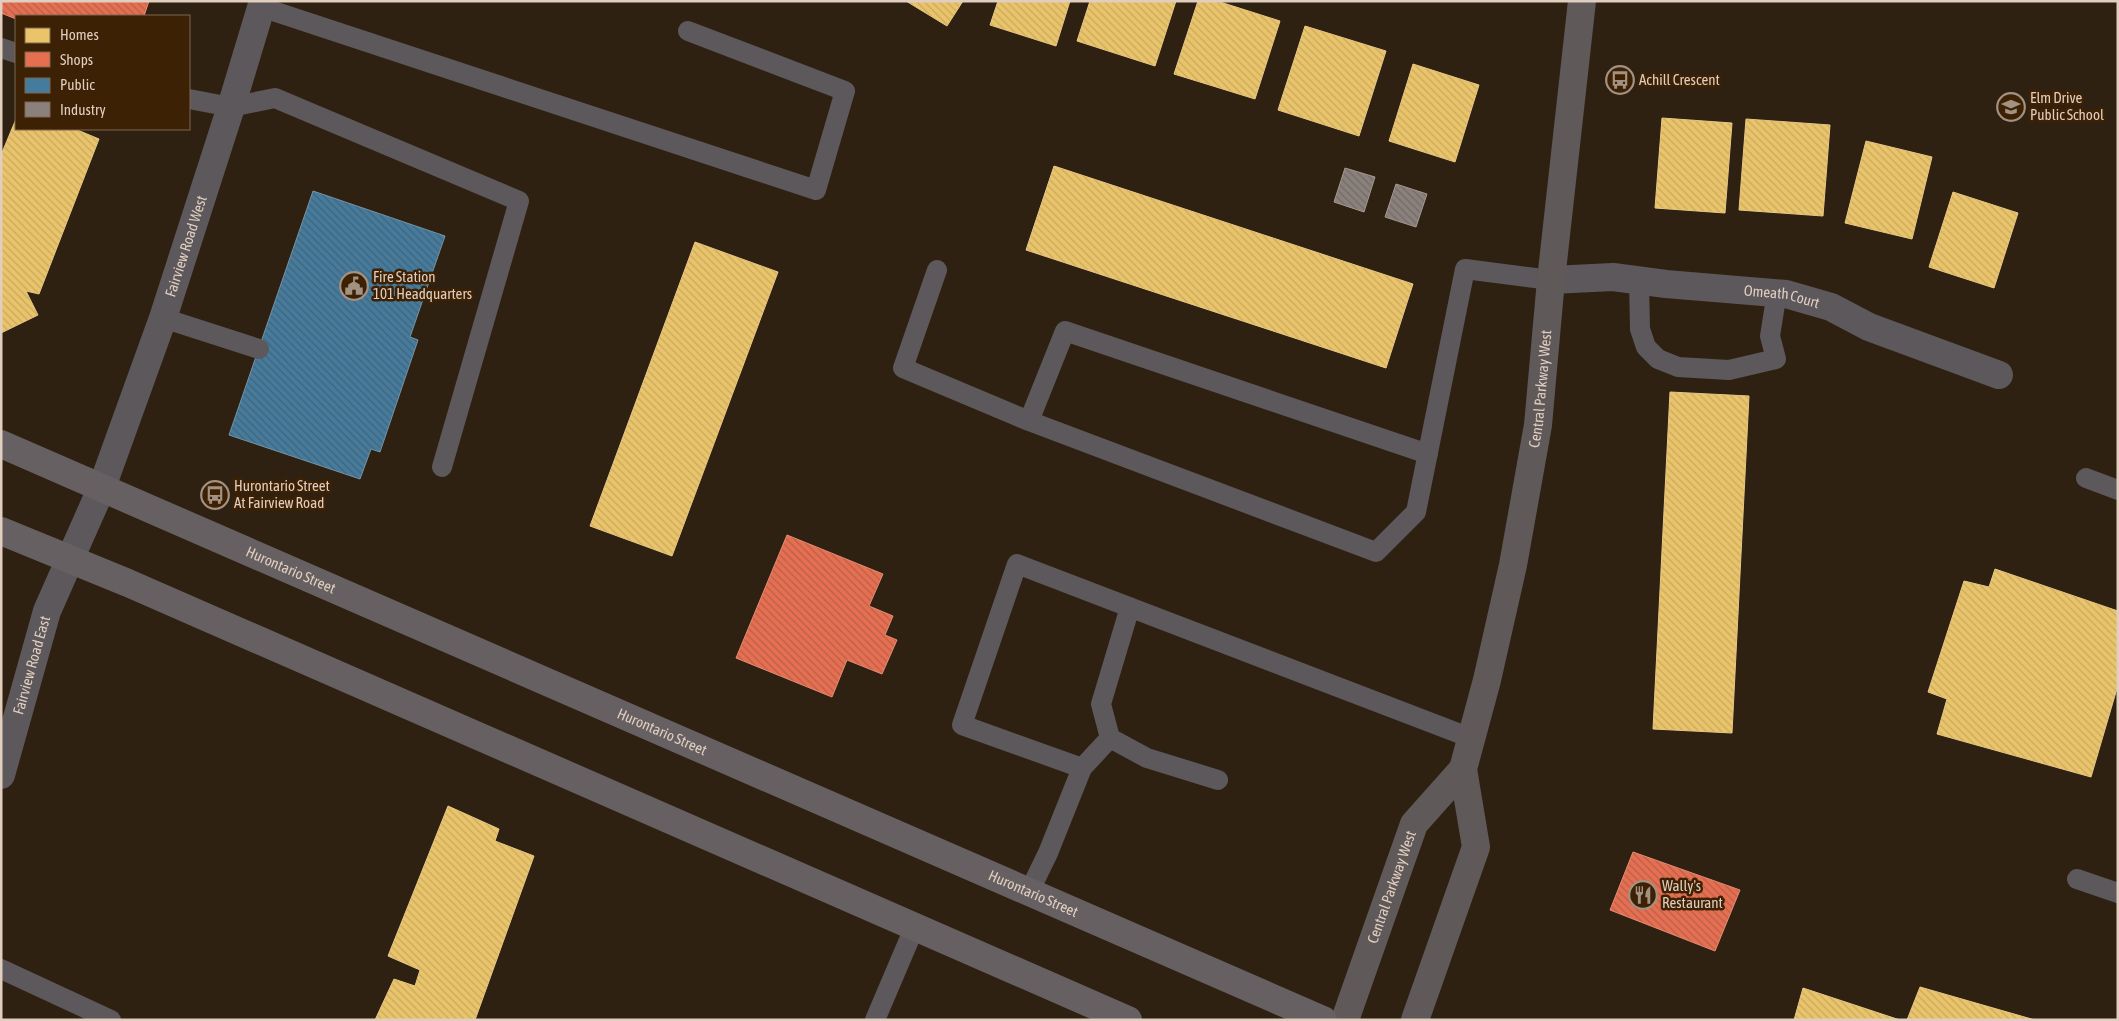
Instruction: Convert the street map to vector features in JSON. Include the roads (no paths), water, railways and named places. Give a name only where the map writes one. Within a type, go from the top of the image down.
[{"type":"main road","name":"Hurontario Street","points":[[1,444],[1323,1020]]},
{"type":"main road","points":[[1,531],[70,559],[915,926],[1114,1017]]},
{"type":"street","name":"Central Parkway West","points":[[1415,1020],[1476,847],[1463,769],[1487,680],[1513,565],[1538,425],[1551,280],[1582,1]]},
{"type":"street","name":"Fairview Road West","points":[[102,487],[163,318],[262,4]]},
{"type":"street","name":"Omeath Court","points":[[1551,280],[1613,277],[1666,284],[1776,292],[1831,306],[1869,327],[1999,375]]},
{"type":"street","name":"Fairview Road East","points":[[1,775],[47,611],[102,487]]},
{"type":"street","name":"Central Parkway West","points":[[1345,1020],[1414,824],[1463,769]]},
{"type":"lane","points":[[262,4],[816,190],[846,91],[688,31]]},
{"type":"lane","points":[[190,99],[231,107],[275,98],[519,201],[442,467]]},
{"type":"lane","points":[[937,270],[903,368],[1029,421],[1376,552],[1416,512],[1465,269],[1551,280]]},
{"type":"lane","points":[[1639,280],[1640,329],[1646,347],[1658,360],[1678,367],[1729,370],[1776,359],[1770,336],[1776,292]]},
{"type":"lane","points":[[163,318],[259,349]]},
{"type":"lane","points":[[1029,421],[1065,332],[1428,454]]},
{"type":"lane","points":[[2086,478],[2118,490]]},
{"type":"lane","points":[[1082,768],[962,725],[1017,564],[1471,738]]},
{"type":"lane","points":[[1130,607],[1101,704],[1110,738],[1147,758],[1218,780]]},
{"type":"lane","points":[[1029,892],[1048,853],[1082,768],[1110,738]]},
{"type":"lane","points":[[2077,879],[2118,893]]},
{"type":"lane","points":[[875,1020],[915,926]]},
{"type":"lane","points":[[1,969],[111,1020]]},
{"type":"place","name":"Achill Crescent","points":[[1620,80]]},
{"type":"place","name":"Elm Drive Public School","points":[[2011,107]]},
{"type":"place","name":"Fire Station 101 Headquarters","points":[[354,286]]},
{"type":"place","name":"Hurontario Street At Fairview Road","points":[[215,495]]},
{"type":"place","name":"Wally's Restaurant","points":[[1643,895]]}]
